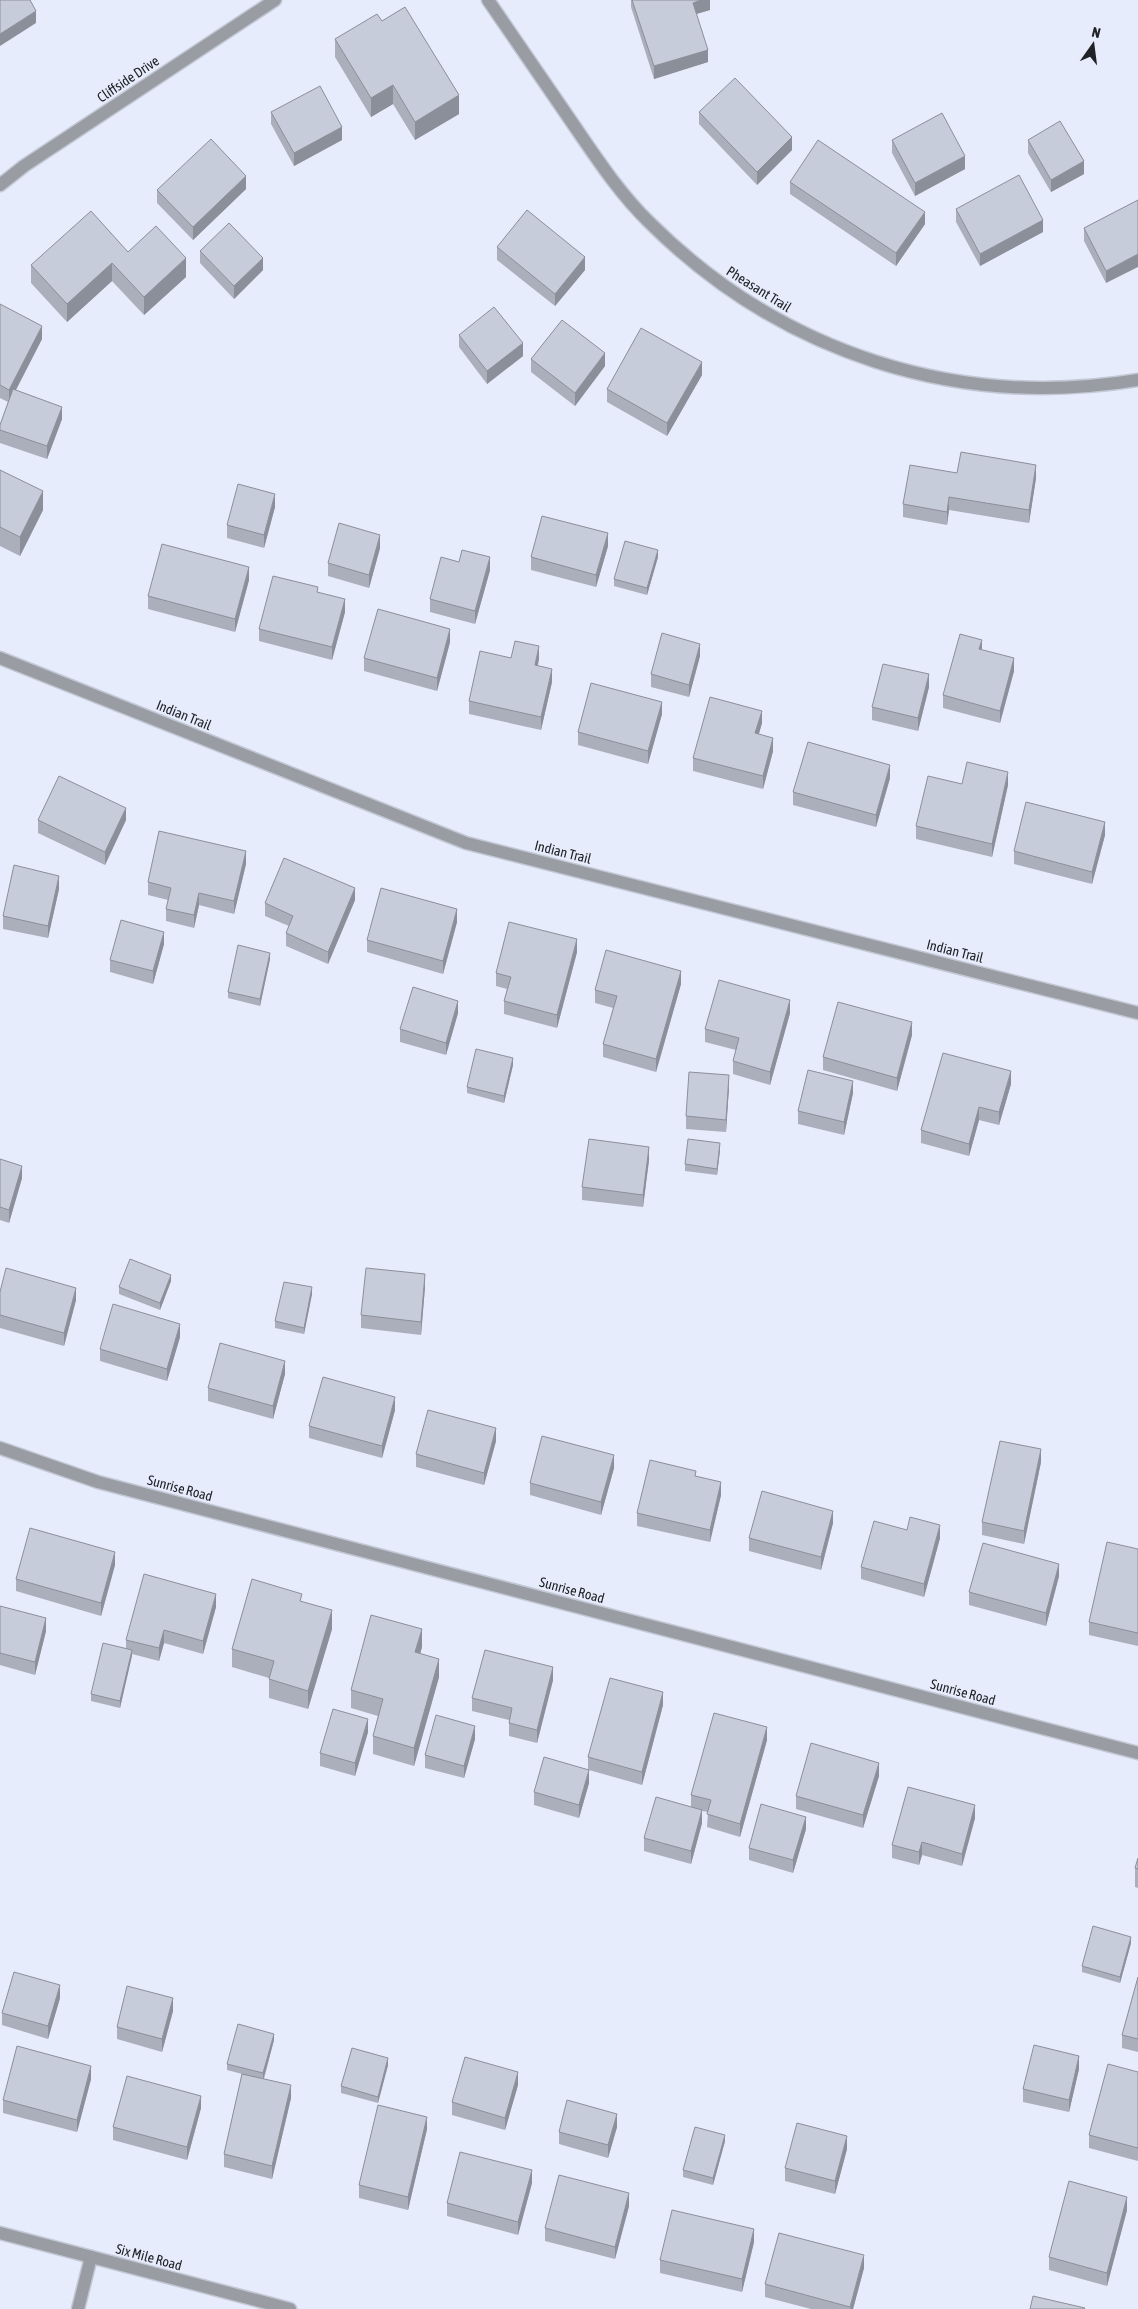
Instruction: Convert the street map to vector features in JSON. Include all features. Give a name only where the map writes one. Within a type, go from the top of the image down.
[{"type":"street","name":"Cliffside Drive","points":[[0,185],[24,166],[275,0]]},
{"type":"street","name":"Pheasant Trail","points":[[488,0],[607,174],[650,223],[706,274],[761,310],[819,340],[879,364],[953,382],[1018,389],[1095,387],[1138,380]]},
{"type":"street","name":"Indian Trail","points":[[0,658],[466,843],[1138,1013]]},
{"type":"street","name":"Sunrise Road","points":[[0,1448],[98,1482],[1138,1753]]},
{"type":"street","name":"Six Mile Road","points":[[0,2234],[290,2309]]},
{"type":"street","points":[[78,2309],[91,2257]]},
{"type":"building","points":[[0,0],[30,0],[36,11],[0,34]]},
{"type":"building","points":[[632,0],[701,0],[693,3],[708,50],[654,66]]},
{"type":"building","points":[[405,7],[459,95],[415,122],[393,85],[371,98],[335,39],[377,14],[382,21]]},
{"type":"building","points":[[735,78],[792,137],[757,172],[699,112]]},
{"type":"building","points":[[320,86],[342,127],[294,153],[271,112]]},
{"type":"building","points":[[942,113],[965,156],[915,183],[892,140]]},
{"type":"building","points":[[1060,121],[1084,161],[1051,180],[1028,140]]},
{"type":"building","points":[[211,139],[246,176],[193,227],[157,190]]},
{"type":"building","points":[[818,140],[925,212],[896,253],[790,182]]},
{"type":"building","points":[[1019,175],[1043,220],[980,254],[956,209]]},
{"type":"building","points":[[1138,200],[1138,254],[1106,271],[1084,228]]},
{"type":"building","points":[[527,210],[585,257],[555,294],[497,247]]},
{"type":"building","points":[[91,211],[128,252],[156,226],[186,258],[144,297],[112,263],[67,304],[31,265]]},
{"type":"building","points":[[229,223],[263,258],[234,286],[200,251]]},
{"type":"building","points":[[0,304],[42,326],[9,390],[0,385]]},
{"type":"building","points":[[494,307],[523,343],[487,371],[459,335]]},
{"type":"building","points":[[562,320],[605,353],[575,393],[531,359]]},
{"type":"building","points":[[641,328],[702,362],[667,423],[607,389]]},
{"type":"building","points":[[13,389],[62,407],[47,446],[0,430],[0,425]]},
{"type":"building","points":[[961,452],[1036,465],[1029,510],[949,497],[947,512],[903,504],[910,465],[957,473]]},
{"type":"building","points":[[0,470],[43,491],[20,537],[0,527]]},
{"type":"building","points":[[238,484],[275,494],[264,535],[227,525]]},
{"type":"building","points":[[542,516],[608,533],[596,575],[531,557]]},
{"type":"building","points":[[339,523],[380,535],[369,575],[328,563]]},
{"type":"building","points":[[625,541],[658,550],[647,588],[614,579]]},
{"type":"building","points":[[162,544],[249,567],[235,619],[148,596]]},
{"type":"building","points":[[462,550],[490,557],[475,611],[430,599],[441,557],[459,562]]},
{"type":"building","points":[[273,576],[318,587],[317,592],[345,599],[332,647],[259,629]]},
{"type":"building","points":[[378,609],[450,629],[437,678],[364,658]]},
{"type":"building","points":[[662,633],[700,644],[689,685],[651,674]]},
{"type":"building","points":[[960,634],[982,640],[979,649],[1014,658],[1000,711],[943,695]]},
{"type":"building","points":[[515,641],[539,646],[535,665],[552,669],[541,717],[469,701],[480,651],[511,658]]},
{"type":"building","points":[[883,664],[929,674],[918,718],[872,707]]},
{"type":"building","points":[[591,683],[662,702],[648,751],[578,732]]},
{"type":"building","points":[[710,697],[762,711],[755,733],[773,738],[763,776],[693,758]]},
{"type":"building","points":[[808,742],[890,765],[876,815],[793,792]]},
{"type":"building","points":[[967,762],[1008,772],[992,844],[916,826],[928,776],[962,784]]},
{"type":"building","points":[[59,776],[126,808],[105,852],[38,820]]},
{"type":"building","points":[[1026,802],[1105,822],[1092,872],[1014,851]]},
{"type":"building","points":[[159,831],[246,851],[234,901],[199,893],[194,915],[166,909],[171,888],[148,882]]},
{"type":"building","points":[[284,858],[355,888],[328,952],[286,933],[293,916],[265,903]]},
{"type":"building","points":[[14,865],[59,876],[48,926],[3,916]]},
{"type":"building","points":[[381,888],[457,909],[443,961],[367,940]]},
{"type":"building","points":[[121,920],[164,932],[153,971],[110,960]]},
{"type":"building","points":[[509,922],[577,939],[557,1015],[504,1001],[511,977],[496,973]]},
{"type":"building","points":[[238,945],[270,953],[260,999],[228,992]]},
{"type":"building","points":[[606,950],[681,971],[656,1059],[603,1044],[617,996],[595,990]]},
{"type":"building","points":[[719,980],[790,1000],[770,1072],[733,1061],[739,1038],[705,1029]]},
{"type":"building","points":[[413,987],[458,1001],[446,1043],[400,1029]]},
{"type":"building","points":[[838,1002],[912,1022],[897,1078],[823,1057]]},
{"type":"building","points":[[476,1049],[513,1058],[504,1096],[467,1087]]},
{"type":"building","points":[[943,1053],[1011,1071],[999,1112],[979,1107],[969,1144],[921,1130]]},
{"type":"building","points":[[808,1070],[853,1081],[844,1122],[798,1111]]},
{"type":"building","points":[[689,1072],[729,1075],[726,1120],[686,1116]]},
{"type":"building","points":[[589,1139],[649,1147],[643,1195],[582,1187]]},
{"type":"building","points":[[688,1139],[720,1143],[717,1169],[685,1164]]},
{"type":"building","points":[[0,1159],[22,1166],[9,1210],[0,1207]]},
{"type":"building","points":[[130,1259],[171,1275],[160,1303],[119,1287]]},
{"type":"building","points":[[6,1268],[76,1288],[64,1333],[0,1315],[0,1292]]},
{"type":"building","points":[[366,1268],[425,1274],[421,1322],[361,1315]]},
{"type":"building","points":[[284,1282],[312,1287],[304,1328],[275,1321]]},
{"type":"building","points":[[113,1304],[180,1324],[167,1369],[100,1349]]},
{"type":"building","points":[[220,1343],[285,1361],[273,1406],[208,1388]]},
{"type":"building","points":[[323,1377],[395,1397],[382,1446],[309,1426]]},
{"type":"building","points":[[428,1410],[496,1428],[484,1473],[416,1454]]},
{"type":"building","points":[[542,1436],[614,1455],[601,1502],[530,1483]]},
{"type":"building","points":[[1000,1441],[1041,1449],[1024,1531],[982,1522]]},
{"type":"building","points":[[650,1460],[696,1471],[695,1476],[721,1482],[710,1530],[637,1513]]},
{"type":"building","points":[[762,1491],[833,1511],[821,1557],[749,1538]]},
{"type":"building","points":[[910,1517],[940,1525],[924,1584],[861,1567],[874,1521],[907,1530]]},
{"type":"building","points":[[30,1528],[115,1552],[101,1603],[16,1579]]},
{"type":"building","points":[[1107,1542],[1138,1549],[1138,1633],[1089,1622]]},
{"type":"building","points":[[983,1543],[1059,1564],[1046,1613],[969,1592]]},
{"type":"building","points":[[144,1574],[216,1594],[203,1641],[164,1630],[159,1648],[126,1640]]},
{"type":"building","points":[[252,1579],[302,1594],[300,1601],[332,1610],[308,1691],[269,1679],[274,1661],[232,1649]]},
{"type":"building","points":[[0,1606],[46,1618],[35,1662],[0,1653]]},
{"type":"building","points":[[371,1615],[422,1629],[415,1652],[439,1659],[414,1748],[373,1736],[383,1699],[351,1690]]},
{"type":"building","points":[[103,1643],[132,1650],[120,1701],[91,1694]]},
{"type":"building","points":[[485,1650],[553,1667],[537,1730],[509,1723],[512,1708],[472,1698]]},
{"type":"building","points":[[610,1678],[663,1692],[642,1772],[588,1757]]},
{"type":"building","points":[[333,1709],[368,1719],[355,1763],[320,1753]]},
{"type":"building","points":[[714,1713],[767,1727],[740,1824],[707,1814],[711,1800],[691,1795]]},
{"type":"building","points":[[436,1715],[475,1726],[464,1766],[425,1755]]},
{"type":"building","points":[[811,1743],[879,1763],[863,1815],[796,1796]]},
{"type":"building","points":[[544,1757],[589,1770],[579,1805],[534,1792]]},
{"type":"building","points":[[908,1787],[975,1805],[962,1854],[922,1842],[919,1852],[892,1845]]},
{"type":"building","points":[[656,1797],[702,1810],[691,1851],[644,1838]]},
{"type":"building","points":[[761,1804],[806,1817],[793,1860],[749,1848]]},
{"type":"building","points":[[1138,1858],[1138,1869],[1135,1868]]},
{"type":"building","points":[[1093,1926],[1131,1937],[1120,1977],[1082,1966]]},
{"type":"building","points":[[14,1972],[60,1985],[48,2026],[2,2013]]},
{"type":"building","points":[[1138,1977],[1138,2039],[1122,2035]]},
{"type":"building","points":[[127,1986],[173,1998],[162,2039],[117,2027]]},
{"type":"building","points":[[238,2024],[274,2034],[263,2073],[227,2064]]},
{"type":"building","points":[[1034,2045],[1079,2056],[1069,2100],[1023,2089]]},
{"type":"building","points":[[17,2046],[91,2066],[77,2120],[3,2100]]},
{"type":"building","points":[[352,2048],[388,2058],[378,2097],[341,2086]]},
{"type":"building","points":[[465,2057],[518,2072],[505,2118],[452,2102]]},
{"type":"building","points":[[1108,2064],[1138,2072],[1138,2148],[1089,2135]]},
{"type":"building","points":[[242,2074],[291,2085],[272,2166],[224,2154]]},
{"type":"building","points":[[127,2076],[201,2096],[187,2147],[113,2127]]},
{"type":"building","points":[[567,2100],[617,2114],[608,2145],[559,2132]]},
{"type":"building","points":[[378,2105],[427,2117],[408,2197],[359,2185]]},
{"type":"building","points":[[797,2123],[847,2136],[835,2181],[785,2168]]},
{"type":"building","points":[[695,2127],[725,2135],[713,2178],[683,2170]]},
{"type":"building","points":[[460,2152],[532,2170],[518,2222],[447,2203]]},
{"type":"building","points":[[559,2175],[629,2193],[615,2247],[545,2228]]},
{"type":"building","points":[[1069,2181],[1127,2197],[1107,2273],[1049,2257]]},
{"type":"building","points":[[672,2210],[754,2229],[742,2279],[660,2260]]},
{"type":"building","points":[[779,2233],[864,2255],[850,2307],[765,2284]]},
{"type":"building","points":[[1033,2296],[1085,2308],[1030,2309]]}]
